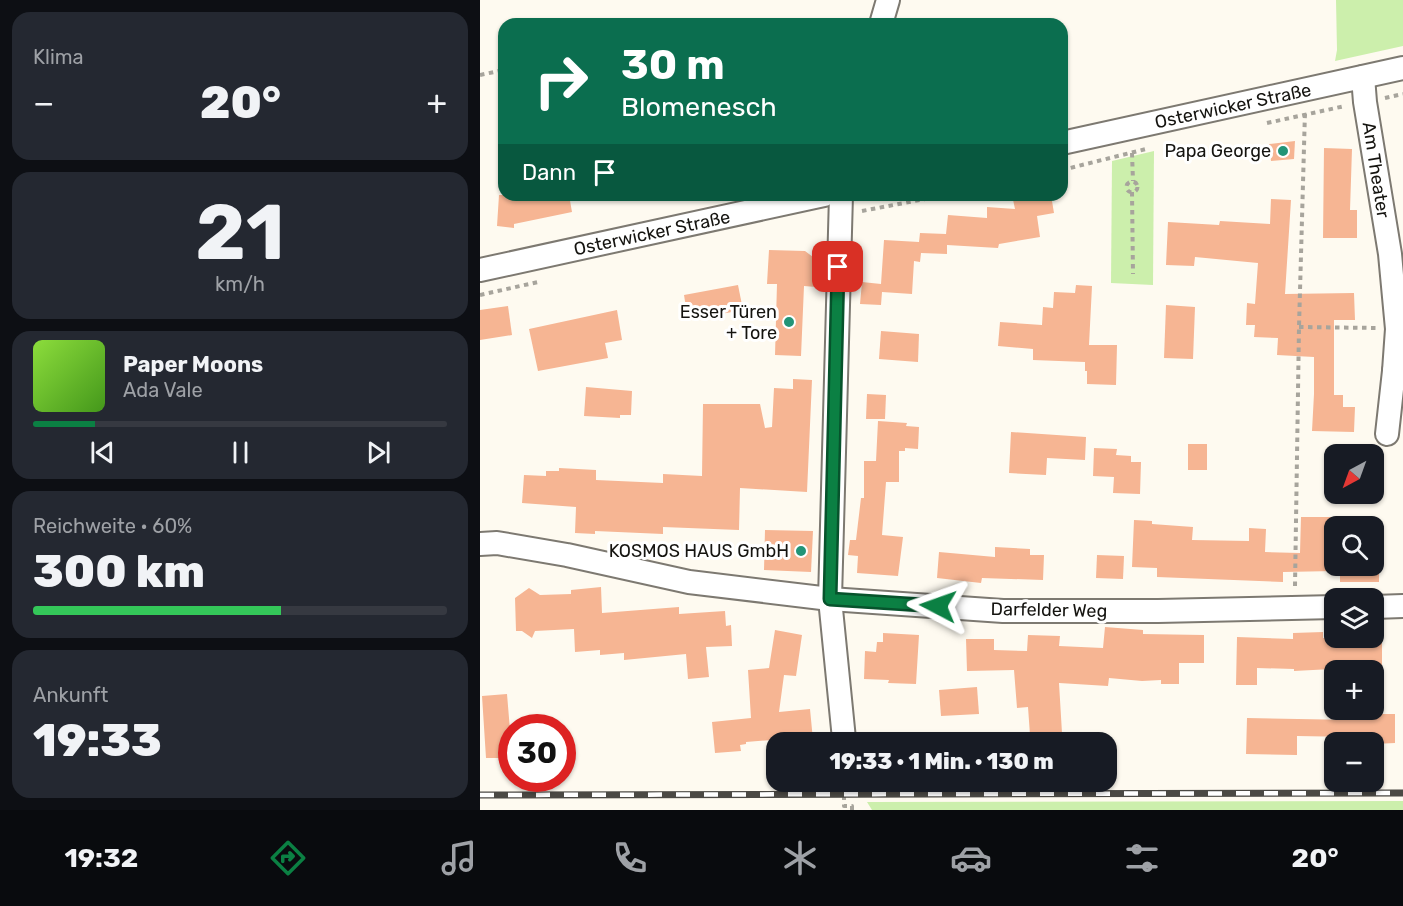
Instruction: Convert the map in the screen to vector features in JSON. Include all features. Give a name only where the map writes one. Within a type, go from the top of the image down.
[{"type":"street","points":[[884,18],[888,0]]},
{"type":"street","name":"Osterwicker Straße","points":[[1068,142],[1403,68]]},
{"type":"street","name":"Am Theater","points":[[1363,77],[1390,254],[1397,329],[1399,371],[1387,434]]},
{"type":"street","name":"Osterwicker Straße","points":[[480,270],[796,201]]},
{"type":"street","points":[[841,201],[830,599],[843,732]]},
{"type":"street","name":"Darfelder Weg","points":[[480,544],[497,543],[567,555],[689,582],[830,599],[1003,611],[1324,607]]},
{"type":"street","points":[[1384,606],[1403,606]]},
{"type":"path","points":[[480,75],[498,71]]},
{"type":"path","points":[[1295,608],[1305,91]]},
{"type":"path","points":[[1261,124],[1403,94]]},
{"type":"path","points":[[1068,169],[1150,148]]},
{"type":"path","points":[[1132,153],[1132,181]]},
{"type":"path","points":[[1132,181],[1127,186],[1132,192],[1133,274]]},
{"type":"path","points":[[1132,181],[1136,182],[1138,188],[1132,192]]},
{"type":"path","points":[[1299,327],[1397,329]]},
{"type":"path","points":[[844,792],[844,806],[852,807],[852,810]]},
{"type":"green space","points":[[1336,0],[1403,0],[1403,46],[1335,61],[1337,50]]},
{"type":"green space","points":[[1154,151],[1153,285],[1111,283],[1112,161]]},
{"type":"green space","points":[[1403,801],[1403,810],[872,810],[867,802]]},
{"type":"building","points":[[1295,141],[1294,159],[1271,161],[1269,144]]},
{"type":"building","points":[[1324,148],[1352,149],[1350,210],[1357,210],[1357,238],[1323,238]]},
{"type":"building","points":[[1271,199],[1291,200],[1285,294],[1354,293],[1355,320],[1334,320],[1334,395],[1343,395],[1343,407],[1355,407],[1354,432],[1312,431],[1314,357],[1277,355],[1278,338],[1254,337],[1255,325],[1246,325],[1247,303],[1255,304],[1258,263],[1195,257],[1194,266],[1166,265],[1168,222],[1219,225],[1220,221],[1270,224]]},
{"type":"building","points":[[499,201],[570,201],[572,212],[514,224],[514,228],[497,226]]},
{"type":"building","points":[[1013,201],[1052,201],[1054,213],[1037,216],[1040,237],[999,244],[998,248],[947,245],[947,254],[921,253],[920,262],[914,261],[912,294],[882,292],[881,305],[860,304],[862,282],[881,284],[884,240],[919,242],[920,233],[946,234],[948,215],[987,218],[987,207],[1015,209]]},
{"type":"building","name":"Esser Türen + Tore","points":[[769,250],[805,251],[817,260],[816,287],[804,286],[801,356],[775,355],[777,284],[767,284]]},
{"type":"building","points":[[738,285],[743,310],[688,320],[684,295]]},
{"type":"building","points":[[1076,285],[1092,286],[1089,345],[1117,345],[1116,385],[1087,384],[1085,362],[1033,360],[1033,349],[998,346],[1000,322],[1042,325],[1043,307],[1053,308],[1054,292],[1075,293]]},
{"type":"building","points":[[1166,305],[1195,307],[1193,359],[1164,358]]},
{"type":"building","points":[[508,306],[512,335],[480,340],[480,310]]},
{"type":"building","points":[[617,310],[622,340],[605,343],[608,358],[538,371],[529,329]]},
{"type":"building","points":[[881,331],[919,334],[918,362],[879,359]]},
{"type":"building","points":[[793,379],[812,380],[807,492],[740,488],[739,530],[663,527],[663,534],[595,531],[595,534],[575,533],[576,507],[522,503],[524,475],[546,476],[546,471],[559,471],[559,468],[596,470],[596,480],[663,483],[663,474],[702,476],[703,404],[760,404],[765,428],[772,427],[774,388],[793,389]]},
{"type":"building","points":[[586,387],[632,391],[631,415],[620,415],[620,418],[584,416]]},
{"type":"building","points":[[867,394],[886,395],[885,419],[866,419]]},
{"type":"building","points":[[878,421],[907,423],[906,426],[919,427],[918,449],[905,448],[905,451],[899,451],[899,482],[886,482],[882,535],[903,537],[898,576],[857,573],[858,556],[848,555],[850,540],[856,540],[861,498],[864,498],[864,461],[876,461]]},
{"type":"building","points":[[1011,432],[1086,437],[1085,460],[1047,458],[1046,475],[1009,473]]},
{"type":"building","points":[[1188,444],[1207,444],[1207,470],[1188,470]]},
{"type":"building","points":[[1094,448],[1117,449],[1116,455],[1131,456],[1131,462],[1141,462],[1140,494],[1113,493],[1114,477],[1093,476]]},
{"type":"building","points":[[1301,517],[1324,517],[1324,571],[1283,572],[1283,582],[1157,577],[1157,568],[1132,567],[1134,520],[1152,521],[1152,524],[1193,527],[1192,540],[1249,541],[1249,528],[1266,529],[1265,552],[1300,553]]},
{"type":"building","points":[[765,530],[813,531],[811,572],[764,570]]},
{"type":"building","points":[[995,547],[1030,549],[1030,555],[1044,555],[1043,580],[982,578],[981,583],[937,578],[939,552],[995,557]]},
{"type":"building","points":[[1097,555],[1124,556],[1123,579],[1096,578]]},
{"type":"building","points":[[1340,576],[1379,576],[1379,582],[1340,582]]},
{"type":"building","points":[[601,587],[602,613],[679,607],[679,614],[725,611],[726,626],[731,625],[732,646],[706,647],[709,677],[688,679],[686,654],[624,660],[624,653],[600,655],[600,650],[575,652],[574,629],[535,631],[532,638],[522,631],[516,631],[515,598],[529,588],[540,595],[571,594],[571,590]]},
{"type":"building","points":[[1105,627],[1143,630],[1143,634],[1204,635],[1204,663],[1179,663],[1179,684],[1161,684],[1161,680],[1109,678],[1108,686],[1059,683],[1062,732],[1030,732],[1028,707],[1017,708],[1014,670],[967,671],[966,639],[994,639],[994,650],[1027,651],[1028,635],[1060,636],[1059,646],[1103,648]]},
{"type":"building","points":[[775,630],[802,635],[796,676],[784,675],[779,712],[810,709],[812,732],[766,732],[766,740],[746,742],[740,745],[741,751],[715,753],[712,722],[751,718],[748,670],[769,668]]},
{"type":"building","points":[[1323,632],[1324,648],[1382,648],[1382,660],[1324,660],[1324,669],[1294,671],[1294,669],[1257,668],[1257,685],[1236,685],[1237,637],[1293,639],[1293,633]]},
{"type":"building","points":[[883,633],[919,635],[916,684],[864,679],[865,651],[876,652],[877,642],[883,642]]},
{"type":"building","points":[[977,687],[979,714],[941,716],[939,690]]},
{"type":"building","points":[[507,694],[509,714],[498,714],[498,758],[486,758],[482,696]]},
{"type":"building","points":[[1384,714],[1395,714],[1395,743],[1384,744],[1384,732],[1324,732],[1324,736],[1297,736],[1297,755],[1246,754],[1247,718],[1384,720]]},
{"type":"railway","points":[[480,795],[1403,793]]},
{"type":"place","name":"Papa George","points":[[1283,151]]},
{"type":"place","name":"Esser Türen + Tore","points":[[789,322]]},
{"type":"place","name":"KOSMOS HAUS GmbH","points":[[801,551]]},
{"type":"route","points":[[838,267],[830,599],[938,606]]}]
